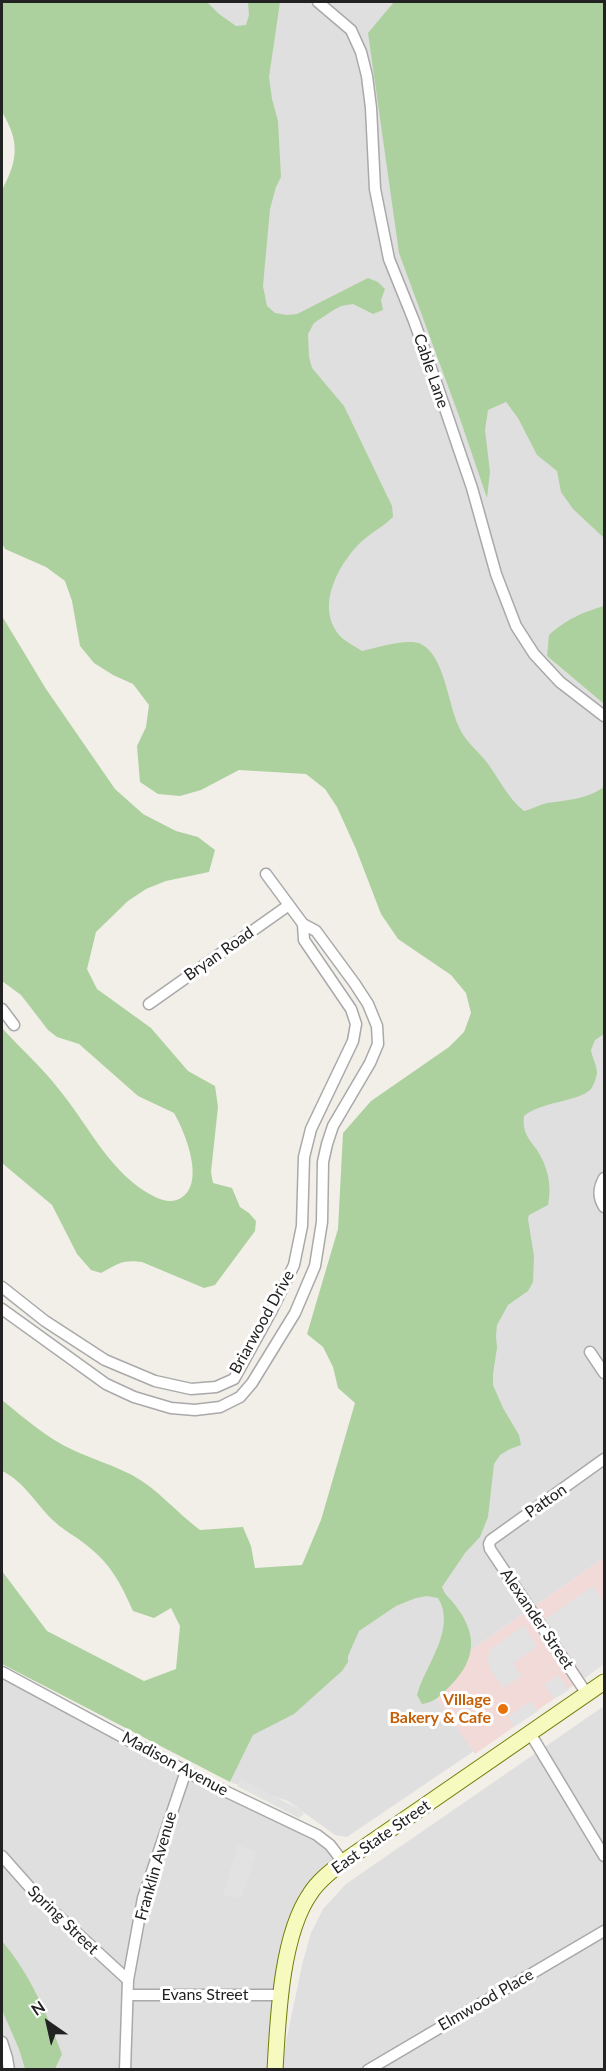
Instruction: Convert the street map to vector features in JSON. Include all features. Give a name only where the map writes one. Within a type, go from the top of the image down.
[{"type":"main road","name":"East State Street","points":[[275,2070],[282,1995],[291,1935],[299,1912],[311,1891],[343,1862],[604,1682]]},
{"type":"street","name":"Cable Lane","points":[[318,2],[351,30],[362,52],[371,108],[375,189],[389,259],[437,386],[472,488],[496,574],[516,626],[534,654],[560,682],[604,716]]},
{"type":"street","name":"Briarwood Drive","points":[[2,1310],[106,1384],[134,1397],[171,1408],[195,1410],[220,1407],[240,1397],[252,1383],[294,1313],[315,1266],[322,1222],[323,1162],[327,1144],[333,1126],[370,1063],[378,1044],[377,1026],[368,1004],[316,930],[303,924],[266,874]]},
{"type":"street","name":"Bryan Road","points":[[148,1004],[289,904]]},
{"type":"street","name":"Briarwood Drive","points":[[2,1287],[45,1321],[105,1360],[155,1381],[191,1389],[216,1387],[234,1379],[294,1264],[302,1226],[304,1157],[311,1129],[353,1041],[356,1024],[351,1009],[304,940],[303,924]]},
{"type":"street","points":[[2,1008],[14,1025]]},
{"type":"street","points":[[602,1184],[599,1196],[604,1208]]},
{"type":"street","points":[[590,1352],[604,1373]]},
{"type":"street","name":"Patton","points":[[489,1544],[491,1540],[604,1459]]},
{"type":"street","name":"Alexander Street","points":[[489,1544],[490,1549],[587,1694]]},
{"type":"street","name":"Madison Avenue","points":[[2,1672],[186,1771],[317,1835],[330,1845],[343,1862]]},
{"type":"street","points":[[530,1733],[604,1856]]},
{"type":"street","name":"Franklin Avenue","points":[[125,2070],[128,1980],[143,1898],[186,1771]]},
{"type":"street","name":"Spring Street","points":[[2,1856],[41,1900],[128,1980]]},
{"type":"street","name":"Elmwood Place","points":[[368,2070],[604,1931]]},
{"type":"street","name":"Evans Street","points":[[128,1995],[282,1995]]},
{"type":"street","points":[[2,2042],[8,2058],[9,2070]]},
{"type":"shaded area","points":[[188,2],[402,2],[506,402],[604,516],[604,615],[547,656],[604,704],[604,829],[519,820],[346,656],[320,617],[255,298]]},
{"type":"shaded area","points":[[604,1029],[604,1558],[471,1650],[456,1680],[437,1699],[474,1751],[347,1837],[335,1835],[288,1801],[230,1782],[253,1735],[486,1377],[512,1120]]},
{"type":"shaded area","points":[[604,1558],[604,1664],[475,1754],[437,1699],[456,1680],[471,1650]]},
{"type":"shaded area","points":[[593,1586],[604,1603],[604,1664],[585,1678],[545,1619]]},
{"type":"shaded area","points":[[524,1625],[537,1647],[513,1663],[521,1676],[503,1688],[489,1667],[490,1650]]},
{"type":"shaded area","points":[[2,1672],[310,1831],[343,1862],[299,1912],[275,2069],[2,2069]]},
{"type":"shaded area","points":[[558,1675],[569,1690],[554,1699],[544,1685]]},
{"type":"shaded area","points":[[531,1701],[538,1711],[514,1727],[508,1717]]},
{"type":"shaded area","points":[[604,1706],[604,2069],[280,2070],[303,1961],[311,1933],[323,1909],[346,1884]]},
{"type":"shaded area","points":[[241,1779],[299,1809],[304,1814],[299,1818],[237,1786]]},
{"type":"shaded area","points":[[238,1845],[257,1852],[241,1899],[223,1895]]},
{"type":"green space","points":[[2,2],[207,2],[236,26],[246,25],[249,15],[248,2],[280,2],[269,77],[278,121],[281,177],[270,209],[263,286],[267,306],[275,313],[297,314],[368,278],[378,282],[385,289],[381,300],[383,310],[373,314],[353,304],[341,306],[314,323],[308,334],[312,368],[344,406],[392,506],[393,517],[360,543],[337,576],[329,602],[334,627],[342,638],[362,651],[408,642],[421,644],[429,650],[441,670],[461,732],[524,811],[547,803],[584,797],[604,787],[604,1034],[595,1040],[591,1050],[597,1073],[594,1084],[584,1094],[540,1107],[524,1116],[526,1134],[541,1156],[546,1170],[549,1198],[548,1205],[529,1215],[534,1256],[533,1282],[528,1291],[508,1305],[497,1325],[497,1348],[493,1374],[493,1385],[519,1435],[521,1445],[500,1455],[494,1464],[488,1517],[480,1537],[465,1553],[442,1587],[467,1626],[470,1635],[470,1655],[466,1665],[452,1684],[435,1699],[422,1704],[417,1695],[442,1634],[443,1610],[438,1598],[427,1596],[396,1606],[359,1631],[348,1656],[348,1662],[342,1671],[294,1714],[253,1735],[230,1782],[2,1664],[2,1571],[47,1631],[144,1681],[176,1669],[180,1626],[171,1608],[154,1618],[133,1611],[119,1582],[102,1559],[48,1516],[24,1487],[2,1471],[2,1400],[54,1440],[125,1471],[141,1481],[200,1530],[243,1527],[251,1546],[255,1568],[302,1565],[321,1520],[355,1403],[338,1388],[333,1367],[323,1347],[307,1334],[338,1229],[343,1133],[371,1101],[449,1047],[464,1032],[471,1013],[466,993],[451,975],[398,939],[381,914],[337,807],[325,789],[306,774],[239,770],[201,790],[180,796],[158,794],[140,782],[137,746],[146,727],[149,705],[133,684],[94,663],[80,646],[72,601],[65,581],[46,567],[5,549],[2,543],[2,190],[14,160],[15,151],[12,133],[2,112]]},
{"type":"green space","points":[[394,2],[604,2],[604,538],[573,509],[561,492],[557,471],[537,455],[518,418],[506,402],[488,410],[485,430],[490,472],[487,498],[399,253],[368,33]]},
{"type":"green space","points":[[604,606],[604,704],[547,656],[549,635],[575,617]]},
{"type":"green space","points":[[2,616],[46,689],[115,789],[143,814],[176,831],[198,837],[215,850],[209,872],[166,881],[146,889],[128,901],[96,932],[87,969],[97,989],[151,1028],[188,1071],[215,1086],[218,1107],[211,1172],[213,1183],[232,1188],[240,1207],[256,1221],[255,1231],[215,1285],[204,1288],[142,1262],[120,1263],[101,1273],[91,1270],[77,1254],[52,1205],[2,1163],[2,1028],[54,1084],[114,1164],[140,1188],[158,1198],[178,1200],[188,1191],[193,1170],[188,1144],[174,1113],[138,1096],[79,1044],[57,1037],[48,1030],[21,995],[2,981]]},
{"type":"green space","points":[[2,1941],[21,1967],[50,2024],[62,2054],[55,2069],[25,2069],[2,2010]]},
{"type":"place","name":"Village Bakery & Cafe","points":[[503,1709]]}]
